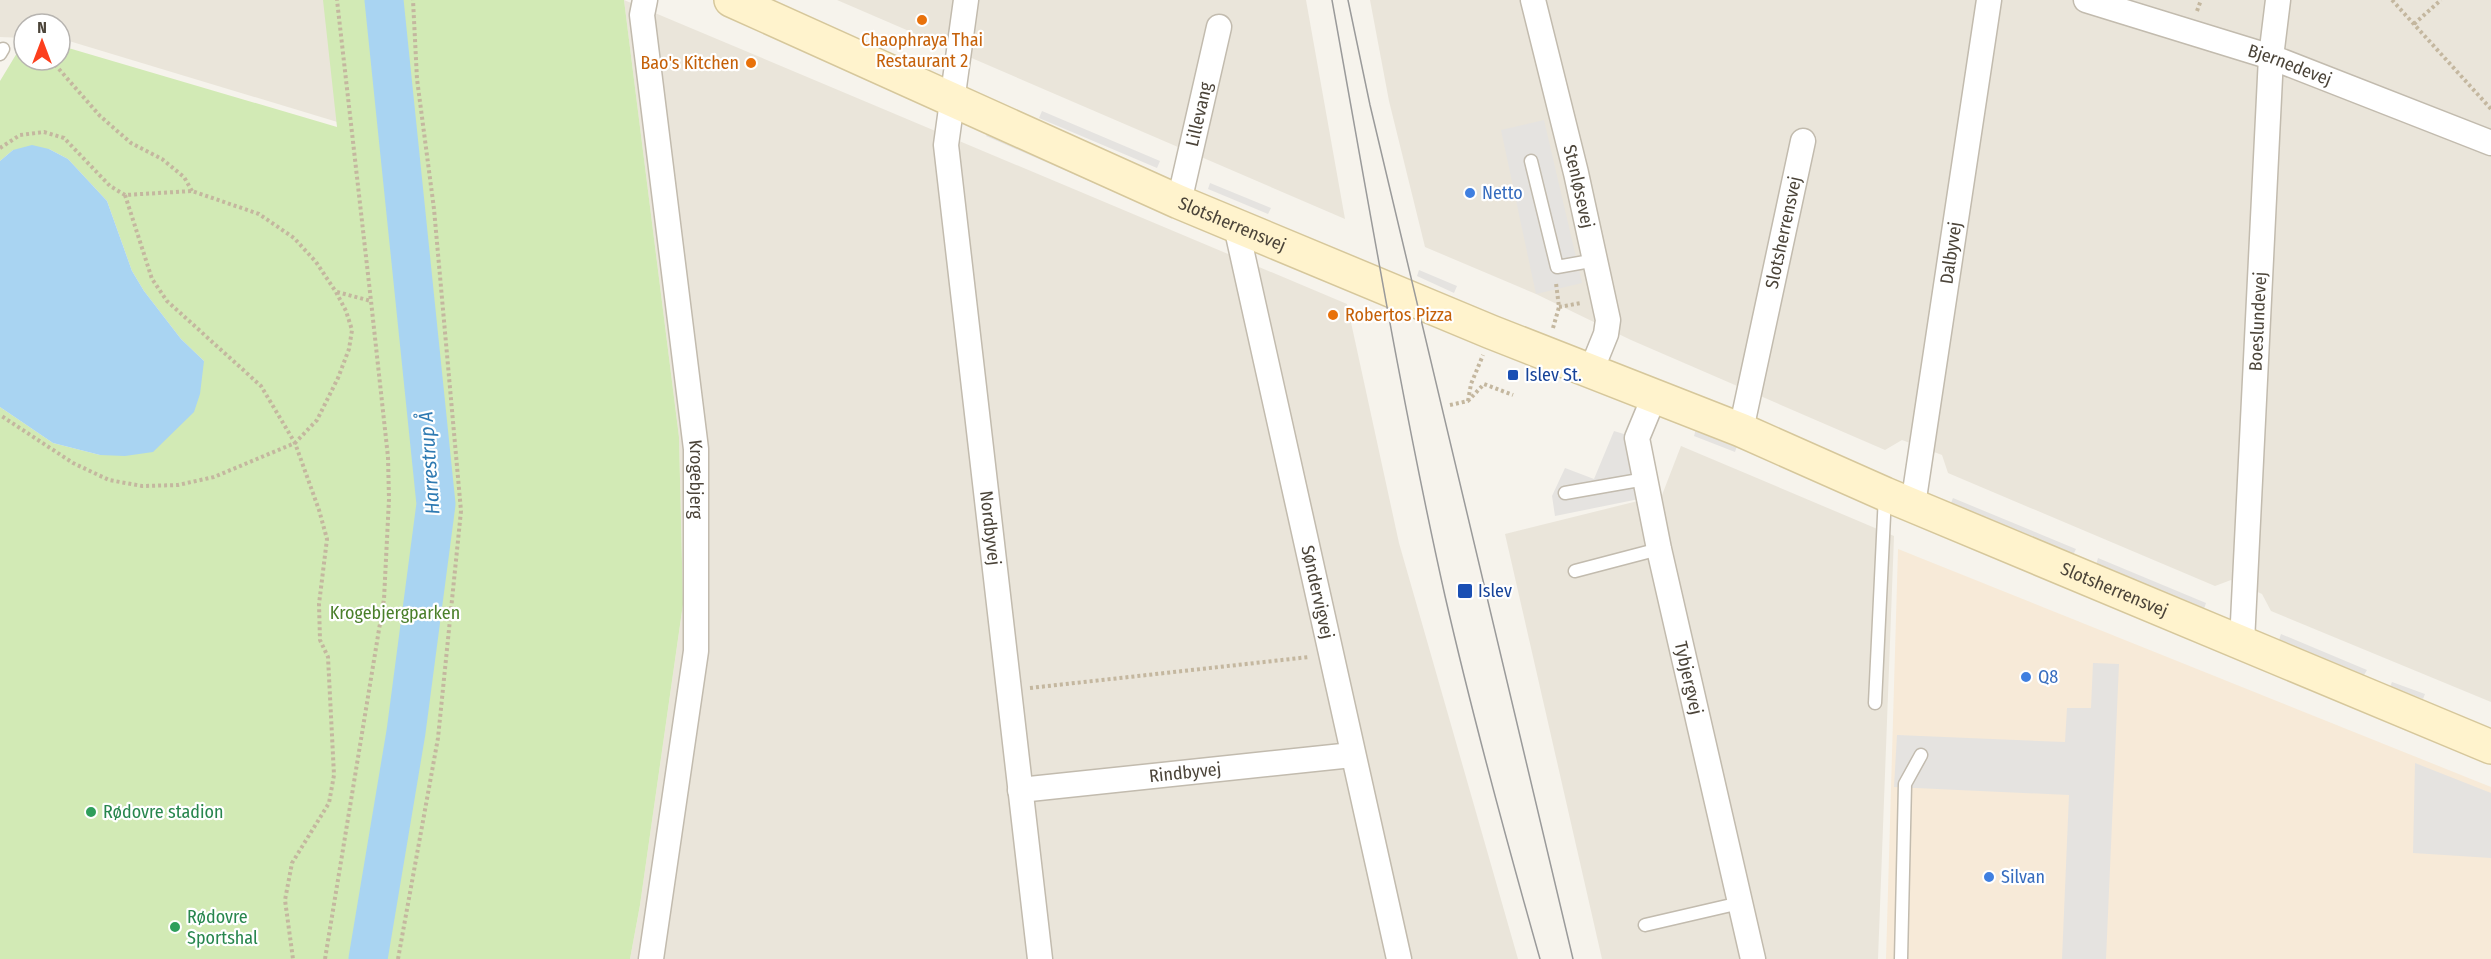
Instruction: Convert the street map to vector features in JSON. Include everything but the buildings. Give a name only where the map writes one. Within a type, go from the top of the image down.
[{"type":"street","name":"Krogebjerg","points":[[645,0],[642,15],[696,449],[696,651],[651,959]]},
{"type":"street","name":"Slotsherrensvej","points":[[731,0],[1179,202],[1491,332],[1741,430],[1899,500],[2491,747]]},
{"type":"street","name":"Nordbyvej","points":[[966,0],[946,145],[1040,959]]},
{"type":"street","name":"Dalbyvej","points":[[1899,500],[1989,0]]},
{"type":"street","name":"Bjernedevej","points":[[2086,0],[2271,57],[2491,143]]},
{"type":"street","name":"Boeslundevej","points":[[2242,642],[2271,57],[2278,0]]},
{"type":"street","name":"Stenløsevej","points":[[1536,1],[1608,320],[1606,334],[1591,371]]},
{"type":"street","name":"Lillevang","points":[[1179,202],[1219,27]]},
{"type":"street","name":"Slotsherrensvej","points":[[1741,430],[1803,141]]},
{"type":"street","name":"Søndervigvej","points":[[1236,226],[1399,959]]},
{"type":"street","name":"Tybjergvej","points":[[1654,397],[1637,438],[1659,549],[1753,959]]},
{"type":"street","name":"Rindbyvej","points":[[1020,790],[1352,754]]},
{"type":"lane","points":[[1531,161],[1557,267],[1596,260]]},
{"type":"lane","points":[[1564,493],[1645,479]]},
{"type":"lane","points":[[1875,703],[1899,500]]},
{"type":"lane","points":[[1575,571],[1659,549]]},
{"type":"lane","points":[[1901,959],[1905,784],[1921,754]]},
{"type":"lane","points":[[1645,925],[1740,903]]},
{"type":"path","points":[[325,959],[378,640],[388,547],[388,457],[336,0]]},
{"type":"path","points":[[398,959],[438,738],[461,511],[434,209],[417,79],[412,19],[413,0]]},
{"type":"path","points":[[2392,0],[2491,110]]},
{"type":"path","points":[[2414,24],[2441,0]]},
{"type":"path","points":[[62,72],[100,116],[131,142],[162,159],[184,177],[192,191]]},
{"type":"path","points":[[0,148],[20,135],[44,132],[64,138],[110,186],[125,195],[192,191],[259,214],[294,238],[316,262],[336,292],[346,311],[352,330],[349,349],[338,378],[317,420],[295,443],[214,477],[178,485],[142,486],[109,480],[73,463],[0,415]]},
{"type":"path","points":[[125,195],[152,279],[167,301],[261,386],[295,443],[327,539],[319,604],[321,640],[328,657],[334,775],[329,802],[292,863],[285,900],[293,959]]},
{"type":"path","points":[[1546,353],[1559,307],[1556,293],[1557,267]]},
{"type":"path","points":[[336,292],[371,301]]},
{"type":"path","points":[[1559,307],[1581,303],[1584,314]]},
{"type":"path","points":[[1468,401],[1471,384],[1491,332]]},
{"type":"path","points":[[1450,405],[1468,401],[1484,384],[1513,395]]},
{"type":"path","points":[[1008,690],[1330,654]]},
{"type":"shaded area","points":[[0,0],[326,0],[344,124],[72,42],[72,12],[12,12],[12,38],[0,37]]},
{"type":"shaded area","points":[[624,0],[1347,304],[1399,543],[1518,959],[630,959],[640,905],[683,604],[679,437]]},
{"type":"shaded area","points":[[837,0],[1306,0],[1345,219]]},
{"type":"shaded area","points":[[1370,0],[2491,0],[2491,702],[2271,611],[2262,594],[2231,580],[2215,586],[1948,473],[1942,455],[1902,440],[1885,450],[1631,340],[1536,294],[1425,247],[1389,101]]},
{"type":"shaded area","points":[[1042,111],[1160,161],[1157,168],[1039,118]]},
{"type":"shaded area","points":[[1544,120],[1582,283],[1536,294],[1501,130]]},
{"type":"shaded area","points":[[989,131],[1146,199],[1144,205],[986,136]]},
{"type":"shaded area","points":[[1210,183],[1271,208],[1268,214],[1208,189]]},
{"type":"shaded area","points":[[1419,270],[1457,286],[1454,293],[1417,276]]},
{"type":"shaded area","points":[[1696,429],[1737,446],[1735,452],[1694,436]]},
{"type":"shaded area","points":[[1614,431],[1637,438],[1649,497],[1555,516],[1552,496],[1565,468],[1594,479]]},
{"type":"shaded area","points":[[1681,446],[1894,536],[1878,959],[1602,959],[1505,534],[1662,495]]},
{"type":"shaded area","points":[[1953,498],[2076,549],[2073,555],[1951,503]]},
{"type":"shaded area","points":[[1898,549],[2491,787],[2491,959],[1886,959]]},
{"type":"shaded area","points":[[2098,558],[2206,603],[2204,609],[2096,565]]},
{"type":"shaded area","points":[[2281,634],[2367,670],[2364,675],[2279,640]]},
{"type":"shaded area","points":[[2093,663],[2119,664],[2106,959],[2062,959],[2069,795],[1894,787],[1897,735],[2065,742],[2067,708],[2091,708]]},
{"type":"shaded area","points":[[2392,682],[2425,694],[2423,699],[2390,687]]},
{"type":"shaded area","points":[[2415,763],[2491,793],[2491,858],[2413,853]]},
{"type":"green space","name":"Krogebjergparken","points":[[323,0],[624,0],[679,437],[683,604],[640,905],[630,959],[0,959],[0,407],[53,443],[100,455],[204,361],[181,339],[144,291],[132,271],[107,201],[68,159],[49,149],[13,150],[0,161],[0,81],[12,61],[12,72],[72,72],[72,49],[337,127]]},
{"type":"water","points":[[32,145],[49,149],[68,159],[107,201],[132,271],[144,291],[181,339],[204,361],[200,394],[194,412],[153,452],[125,456],[100,455],[53,443],[0,407],[0,161],[13,150]]},
{"type":"waterway","name":"Harrestrup Å","points":[[368,959],[406,732],[436,504],[384,0]]},
{"type":"tram line","points":[[1332,0],[1399,373],[1445,596],[1490,778],[1540,959]]},
{"type":"tram line","points":[[1348,0],[1370,105],[1573,959]]},
{"type":"place","name":"Chaophraya Thai Restaurant 2","points":[[922,20]]},
{"type":"place","name":"Bao's Kitchen","points":[[751,63]]},
{"type":"place","name":"Netto","points":[[1470,193]]},
{"type":"place","name":"Robertos Pizza","points":[[1333,315]]},
{"type":"place","name":"Islev St.","points":[[1513,375]]},
{"type":"place","name":"Islev","points":[[1465,591]]},
{"type":"place","name":"Q8","points":[[2026,677]]},
{"type":"place","name":"Rødovre stadion","points":[[91,812]]},
{"type":"place","name":"Silvan","points":[[1989,877]]},
{"type":"place","name":"Rødovre Sportshal","points":[[175,927]]}]
